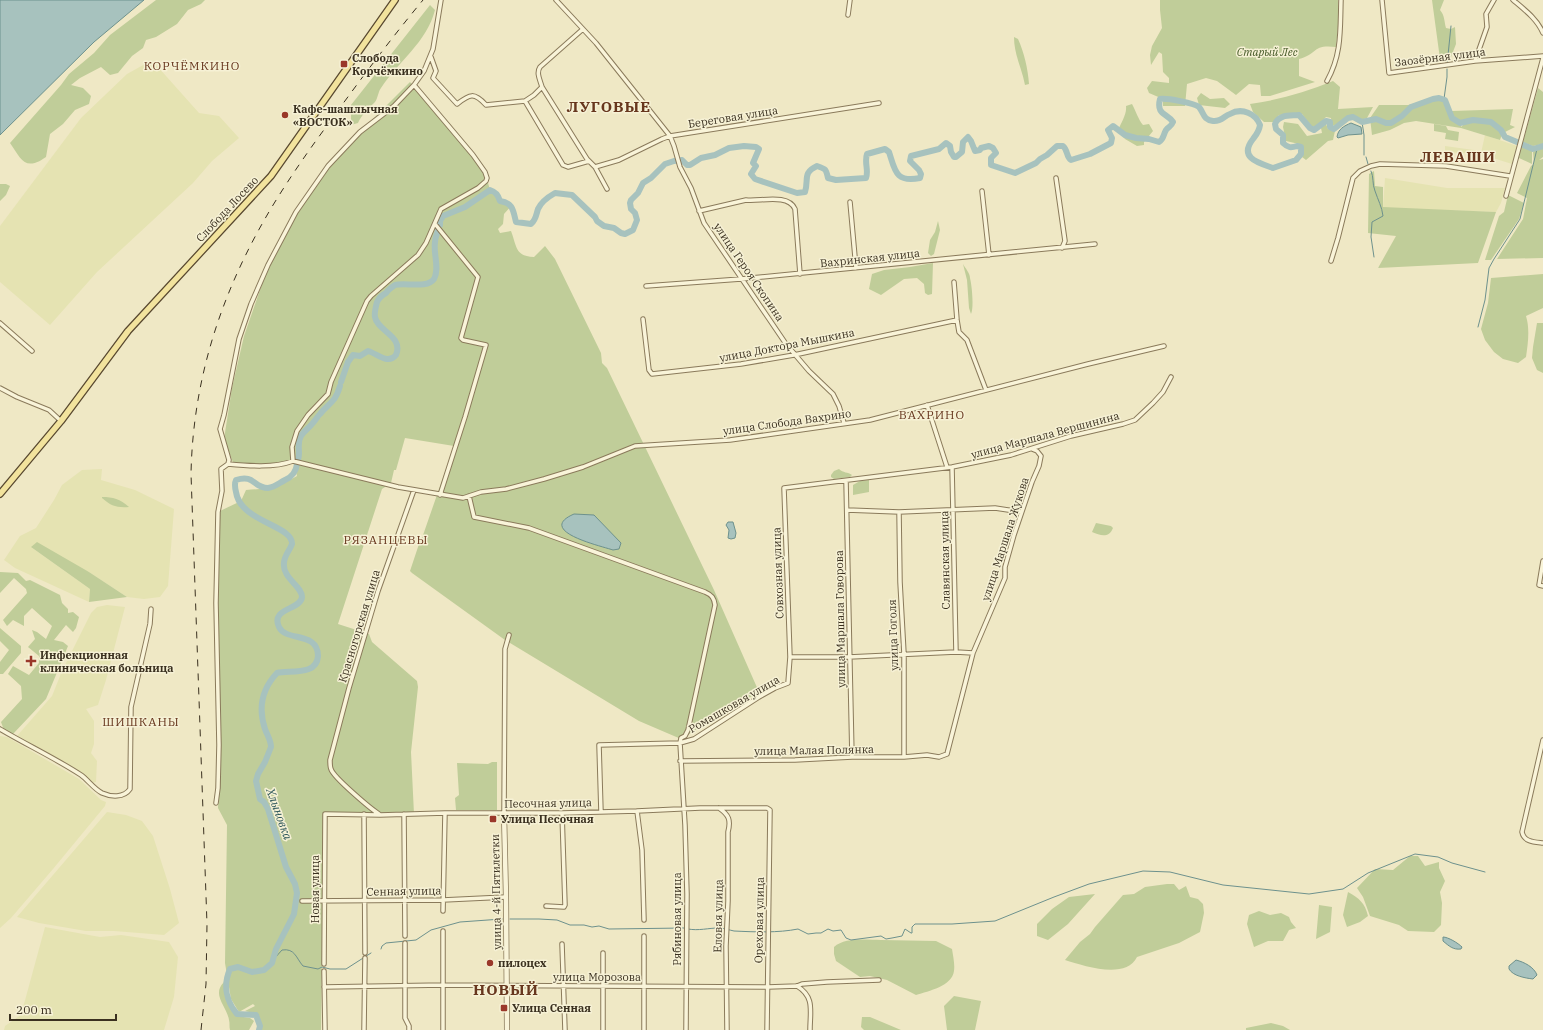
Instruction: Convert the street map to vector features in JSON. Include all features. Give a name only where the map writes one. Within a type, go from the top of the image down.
[{"type":"main road","name":"Слобода Лосево","points":[[0,494],[61,421],[128,331],[270,176],[395,0]]},
{"type":"street","points":[[228,464],[229,458],[220,429],[239,339],[268,264],[296,212],[328,166],[360,132],[394,106],[414,85],[424,71],[434,49],[441,0]]},
{"type":"street","name":"улица Героя Скопина","points":[[556,0],[596,43],[670,136],[678,161],[691,188],[704,223],[741,280],[794,355],[833,394],[839,406],[844,423]]},
{"type":"street","points":[[848,15],[850,0]]},
{"type":"street","points":[[1327,81],[1332,72],[1340,43],[1341,0]]},
{"type":"street","name":"Заозёрная улица","points":[[1382,0],[1389,73],[1475,61],[1543,57]]},
{"type":"street","points":[[1475,61],[1487,27],[1486,14],[1494,0]]},
{"type":"street","points":[[1513,0],[1534,19],[1539,25],[1543,34]]},
{"type":"street","points":[[584,29],[538,70],[542,87],[589,161],[595,167],[607,189]]},
{"type":"street","points":[[431,57],[436,72],[433,78],[457,104],[467,96],[472,95],[480,98],[486,105],[525,101],[542,87]]},
{"type":"street","points":[[1506,196],[1510,176],[1543,57]]},
{"type":"street","points":[[216,803],[218,788],[219,745],[216,618],[218,512],[222,492],[221,469],[228,464],[277,465],[294,461],[292,447],[297,431],[308,415],[330,392],[331,382],[367,301],[392,276],[407,266],[418,255],[435,224],[441,209],[478,188],[486,181],[487,178],[473,155],[414,85]]},
{"type":"street","points":[[525,101],[563,166],[568,167],[589,161]]},
{"type":"street","name":"Береговая улица","points":[[595,167],[620,160],[670,136],[879,103]]},
{"type":"street","points":[[1331,261],[1353,178],[1364,169],[1380,164],[1446,166],[1510,176]]},
{"type":"street","points":[[1056,178],[1065,241],[1062,248]]},
{"type":"street","points":[[982,191],[989,255]]},
{"type":"street","points":[[699,211],[746,200],[753,201],[764,199],[789,202],[795,209],[800,274]]},
{"type":"street","points":[[850,202],[856,268]]},
{"type":"street","points":[[435,224],[478,277],[461,338],[463,340],[486,345],[440,495]]},
{"type":"street","name":"Вахринская улица","points":[[646,286],[741,280],[1095,244]]},
{"type":"street","points":[[954,282],[959,332],[967,340],[986,390]]},
{"type":"street","name":"улица Доктора Мышкина","points":[[643,319],[649,370],[652,374],[741,364],[794,355],[957,320]]},
{"type":"street","points":[[0,323],[32,351]]},
{"type":"street","name":"улица Слобода Вахрино","points":[[294,461],[398,487],[463,498],[481,492],[506,489],[569,472],[635,446],[730,440],[870,420],[1164,346]]},
{"type":"street","name":"улица Маршала Вершинина","points":[[784,488],[947,468],[1011,455],[1071,436],[1123,424],[1135,420],[1154,403],[1163,392],[1171,377]]},
{"type":"street","points":[[0,388],[17,397],[49,410],[61,421]]},
{"type":"street","points":[[927,405],[947,468]]},
{"type":"street","name":"улица Маршала Жукова","points":[[947,754],[973,653],[1005,578],[1005,566],[1021,512],[1040,461],[1041,456],[1037,451],[1031,449]]},
{"type":"street","name":"Славянская улица","points":[[952,467],[956,652]]},
{"type":"street","name":"улица Маршала Говорова","points":[[846,481],[852,757]]},
{"type":"street","name":"Совхозная улица","points":[[784,488],[790,657]]},
{"type":"street","name":"Красногорская улица","points":[[380,815],[360,799],[331,770],[330,760],[356,664],[378,591],[414,490]]},
{"type":"street","points":[[469,496],[474,517],[529,528],[706,592],[712,596],[715,605],[690,722],[687,734],[681,738],[680,744]]},
{"type":"street","points":[[847,510],[899,512],[995,508],[1021,512]]},
{"type":"street","name":"улица Гоголя","points":[[899,512],[900,582],[904,654],[904,757]]},
{"type":"street","points":[[1543,560],[1539,585],[1543,586]]},
{"type":"street","points":[[0,729],[82,776],[101,792],[110,796],[123,795],[127,793],[130,789],[131,707],[150,624],[151,609]]},
{"type":"street","name":"улица 4-й Пятилетки","points":[[507,1030],[504,813],[505,649],[510,635]]},
{"type":"street","points":[[790,657],[849,657],[956,652],[973,653]]},
{"type":"street","name":"Ромашковая улица","points":[[601,812],[599,745],[680,744],[694,739],[759,697],[788,683],[790,657]]},
{"type":"street","points":[[1543,740],[1522,832],[1524,838],[1543,843]]},
{"type":"street","name":"Рябиновая улица","points":[[680,744],[685,825],[687,894],[686,1030]]},
{"type":"street","name":"улица Малая Полянка","points":[[680,761],[795,760],[927,755],[939,757],[947,754]]},
{"type":"street","name":"Песочная улица","points":[[325,814],[380,815],[444,812],[562,813],[761,807],[770,810]]},
{"type":"street","name":"Еловая улица","points":[[718,808],[728,816],[730,821],[726,927],[727,1030]]},
{"type":"street","name":"Ореховая улица","points":[[767,1030],[770,810]]},
{"type":"street","points":[[637,811],[642,850],[644,920]]},
{"type":"street","points":[[443,911],[444,812]]},
{"type":"street","points":[[546,906],[564,907],[566,905],[562,813]]},
{"type":"street","name":"Новая улица","points":[[324,964],[325,814]]},
{"type":"street","points":[[364,814],[365,953]]},
{"type":"street","points":[[404,814],[405,936]]},
{"type":"street","name":"Сенная улица","points":[[302,901],[443,900],[506,897]]},
{"type":"street","points":[[442,1030],[444,986],[443,931]]},
{"type":"street","points":[[644,936],[644,1030]]},
{"type":"street","points":[[405,943],[405,1018],[409,1026],[409,1030]]},
{"type":"street","points":[[562,944],[562,986],[565,1030]]},
{"type":"street","points":[[603,953],[603,1030]]},
{"type":"street","points":[[364,1030],[365,958]]},
{"type":"street","points":[[324,970],[325,1030]]},
{"type":"street","name":"улица Морозова","points":[[324,987],[602,985],[727,985],[768,987],[797,986],[802,984],[827,982],[879,980]]},
{"type":"street","points":[[797,986],[805,990],[810,1001],[810,1030]]},
{"type":"shaded area","points":[[145,64],[158,67],[199,113],[219,116],[239,138],[212,161],[193,183],[97,272],[50,325],[0,282],[0,226],[81,118],[127,74]]},
{"type":"shaded area","points":[[1485,135],[1517,146],[1512,164],[1480,154],[1445,152],[1445,146],[1481,151],[1481,153]]},
{"type":"shaded area","points":[[1385,178],[1447,188],[1505,188],[1501,203],[1496,212],[1383,208]]},
{"type":"shaded area","points":[[102,469],[101,480],[135,490],[174,509],[168,586],[160,597],[144,599],[127,597],[89,572],[31,547],[90,589],[89,602],[15,568],[4,560],[20,536],[36,528],[62,485],[82,470]]},
{"type":"shaded area","points":[[107,605],[125,607],[98,705],[86,709],[94,721],[94,744],[91,753],[97,761],[96,782],[92,783],[80,773],[17,736],[52,696],[62,671],[91,613],[97,607]]},
{"type":"shaded area","points":[[0,736],[7,737],[79,779],[101,800],[106,802],[105,806],[53,869],[11,918],[0,928]]},
{"type":"shaded area","points":[[107,812],[126,815],[142,821],[153,836],[179,923],[164,935],[114,931],[86,931],[39,923],[17,917]]},
{"type":"shaded area","points":[[45,927],[100,937],[121,935],[169,942],[178,957],[174,997],[164,1030],[4,1030],[5,1026],[21,1015]]},
{"type":"green space","points":[[156,0],[205,0],[201,4],[188,10],[177,24],[156,37],[146,40],[143,48],[132,56],[118,73],[110,75],[101,67],[80,78],[71,85],[83,88],[91,96],[89,104],[75,110],[63,124],[50,134],[46,157],[33,163],[24,162],[10,143],[69,74],[94,53],[110,35]]},
{"type":"green space","name":"Старый Лес","points":[[1160,0],[1338,0],[1336,47],[1328,46],[1319,48],[1309,55],[1299,59],[1299,76],[1315,82],[1270,96],[1261,96],[1260,85],[1249,84],[1236,95],[1217,81],[1206,78],[1187,84],[1185,106],[1163,106],[1163,99],[1149,93],[1147,88],[1152,81],[1169,83],[1169,78],[1163,72],[1162,54],[1159,52],[1151,65],[1150,55],[1152,46],[1162,28]]},
{"type":"green space","points":[[1432,0],[1444,0],[1440,10],[1444,16],[1446,28],[1451,29],[1455,27],[1456,44],[1451,57],[1440,59]]},
{"type":"green space","points":[[430,5],[435,10],[426,32],[388,78],[379,91],[375,102],[363,114],[358,123],[351,125],[351,105]]},
{"type":"green space","points":[[1014,37],[1018,39],[1022,49],[1027,67],[1029,84],[1025,85],[1015,50]]},
{"type":"green space","points":[[1333,81],[1340,87],[1338,109],[1373,107],[1367,118],[1361,120],[1347,117],[1338,124],[1332,126],[1331,118],[1326,117],[1317,127],[1311,126],[1302,114],[1279,115],[1275,122],[1264,122],[1253,112],[1250,104],[1292,95]]},
{"type":"green space","points":[[410,82],[473,155],[485,172],[490,190],[496,194],[500,201],[508,202],[511,206],[504,214],[503,224],[498,229],[500,233],[511,231],[518,250],[523,255],[534,257],[545,246],[555,259],[601,353],[602,363],[607,368],[714,590],[759,692],[681,739],[639,721],[505,640],[410,571],[454,446],[405,438],[391,483],[382,489],[338,624],[369,634],[372,642],[417,681],[418,687],[411,752],[414,814],[324,816],[321,1030],[261,1030],[257,1014],[245,1011],[255,1006],[253,1004],[239,1012],[231,999],[225,963],[227,825],[218,808],[220,673],[217,623],[220,511],[241,501],[246,490],[272,487],[297,476],[293,461],[283,464],[234,465],[224,439],[232,388],[244,336],[267,270],[293,217],[328,165],[361,128],[371,121]]},
{"type":"green space","points":[[1538,88],[1543,92],[1543,144],[1533,146],[1523,142]]},
{"type":"green space","points":[[1201,93],[1210,99],[1224,98],[1230,104],[1225,108],[1199,105],[1197,98]]},
{"type":"green space","points":[[1437,99],[1444,101],[1450,119],[1461,124],[1461,127],[1472,121],[1488,122],[1495,126],[1502,134],[1500,140],[1461,128],[1416,121],[1404,123],[1390,130],[1372,135],[1370,118],[1379,105],[1408,105]]},
{"type":"green space","points":[[1132,104],[1143,125],[1149,124],[1153,131],[1144,142],[1144,145],[1137,146],[1125,139],[1118,131],[1125,115],[1126,106]]},
{"type":"green space","points":[[1513,109],[1510,125],[1515,127],[1505,132],[1485,120],[1475,119],[1462,122],[1452,115],[1452,111]]},
{"type":"green space","points":[[1284,122],[1298,124],[1307,136],[1322,133],[1321,128],[1326,124],[1328,129],[1335,131],[1333,140],[1328,141],[1306,160],[1302,157],[1304,150],[1299,144],[1286,141],[1283,127]]},
{"type":"green space","points":[[1434,124],[1446,126],[1448,130],[1459,132],[1458,141],[1445,139],[1446,133],[1434,131]]},
{"type":"green space","points":[[1521,145],[1532,151],[1532,164],[1519,158]]},
{"type":"green space","points":[[1543,148],[1543,157],[1539,160],[1543,159],[1543,258],[1497,259],[1523,219],[1527,198],[1517,193],[1531,166],[1534,164],[1533,152],[1537,149]]},
{"type":"green space","points":[[1374,171],[1375,186],[1383,187],[1383,207],[1496,212],[1478,263],[1378,268],[1396,236],[1368,233],[1369,174]]},
{"type":"green space","points":[[0,184],[10,186],[6,195],[0,201]]},
{"type":"green space","points":[[1508,195],[1524,203],[1519,219],[1491,260],[1485,260],[1499,216],[1504,212]]},
{"type":"green space","points":[[938,221],[940,230],[934,254],[931,256],[928,253],[930,240],[935,232]]},
{"type":"green space","points":[[933,263],[932,294],[928,295],[925,293],[924,284],[917,278],[904,279],[881,295],[869,289],[872,274],[884,270]]},
{"type":"green space","points":[[963,264],[969,274],[971,282],[973,302],[971,314],[969,308],[967,280]]},
{"type":"green space","points":[[1543,274],[1543,308],[1526,316],[1528,341],[1526,357],[1518,363],[1503,359],[1494,352],[1485,340],[1481,329],[1488,303],[1491,278]]},
{"type":"green space","points":[[1537,323],[1543,323],[1543,373],[1537,370],[1532,358]]},
{"type":"green space","points":[[839,469],[852,475],[850,477],[834,479],[831,477],[834,471]]},
{"type":"green space","points":[[869,480],[869,492],[853,495],[853,485],[860,481]]},
{"type":"green space","points":[[102,497],[116,499],[129,507],[111,505]]},
{"type":"green space","points":[[1096,523],[1111,526],[1113,528],[1107,535],[1092,532]]},
{"type":"green space","points":[[37,542],[89,572],[127,597],[89,602],[90,589],[31,547]]},
{"type":"green space","points":[[0,572],[18,573],[26,581],[30,580],[60,595],[62,603],[68,609],[68,613],[73,612],[79,617],[76,628],[73,632],[66,625],[54,640],[63,642],[68,646],[46,699],[13,734],[4,730],[1,722],[22,699],[21,686],[8,674],[13,666],[29,675],[39,663],[39,656],[28,647],[35,639],[32,630],[46,639],[52,626],[32,608],[24,616],[24,626],[13,620],[7,626],[3,620],[27,593],[26,589],[14,578],[0,593]]},
{"type":"green space","points":[[0,628],[21,646],[21,653],[3,674],[0,674],[0,662],[9,650],[0,641]]},
{"type":"green space","points":[[497,762],[497,810],[456,810],[455,798],[459,795],[457,763],[488,764]]},
{"type":"green space","points":[[1410,856],[1418,856],[1425,866],[1439,862],[1439,868],[1445,881],[1440,892],[1442,903],[1441,925],[1434,932],[1408,931],[1399,925],[1370,916],[1363,897],[1357,888],[1375,869],[1393,870]]},
{"type":"green space","points":[[1174,884],[1179,890],[1186,886],[1190,897],[1198,899],[1203,904],[1204,913],[1200,932],[1179,943],[1137,957],[1132,964],[1124,968],[1114,970],[1093,968],[1065,960],[1080,942],[1090,934],[1123,895],[1134,894],[1145,887]]},
{"type":"green space","points":[[1348,892],[1361,901],[1368,916],[1360,922],[1347,927],[1343,915]]},
{"type":"green space","points":[[1095,894],[1068,924],[1048,940],[1037,936],[1037,924],[1052,909],[1069,897]]},
{"type":"green space","points":[[1319,905],[1332,907],[1330,932],[1316,939]]},
{"type":"green space","points":[[1259,911],[1270,915],[1281,913],[1289,917],[1296,928],[1289,930],[1283,941],[1268,941],[1254,947],[1247,924],[1249,915]]},
{"type":"green space","points":[[850,940],[936,941],[952,949],[954,971],[949,981],[945,984],[916,995],[887,980],[870,976],[860,977],[836,961],[834,954],[834,947]]},
{"type":"green space","points":[[224,982],[229,1005],[237,1016],[250,1018],[254,1021],[249,1030],[230,1030],[228,1015],[219,996],[220,987]]},
{"type":"green space","points":[[954,996],[981,1001],[975,1030],[947,1030],[944,1006]]},
{"type":"green space","points":[[862,1017],[870,1017],[901,1030],[864,1030],[861,1027]]},
{"type":"green space","points":[[1271,1023],[1283,1026],[1290,1030],[1246,1030],[1246,1028]]},
{"type":"water","points":[[0,0],[144,0],[94,42],[0,135]]},
{"type":"water","points":[[1351,123],[1361,127],[1362,134],[1348,135],[1338,138],[1337,137],[1340,130]]},
{"type":"water","points":[[574,514],[594,515],[621,543],[619,549],[613,550],[596,545],[574,537],[566,532],[562,526],[564,520]]},
{"type":"water","points":[[728,522],[733,522],[736,533],[735,538],[728,538],[729,530],[726,525]]},
{"type":"water","points":[[1443,937],[1456,942],[1462,947],[1461,949],[1456,949],[1449,946],[1443,941]]},
{"type":"water","points":[[1516,960],[1528,965],[1536,972],[1537,975],[1533,979],[1513,973],[1509,969],[1509,966]]},
{"type":"waterway","points":[[1447,65],[1451,26]]},
{"type":"waterway","points":[[1444,99],[1447,69]]},
{"type":"waterway","name":"Хлыновка","points":[[440,225],[440,221],[443,216],[465,207],[490,190],[496,194],[500,201],[510,205],[516,222],[531,224],[535,219],[541,204],[555,193],[572,195],[595,217],[597,221],[604,226],[614,228],[625,234],[633,230],[637,220],[635,213],[631,209],[631,200],[638,193],[643,183],[651,178],[665,164],[682,160],[687,165],[690,165],[701,158],[715,155],[729,148],[744,146],[756,147],[759,149],[753,163],[756,166],[751,174],[755,179],[797,193],[805,192],[809,171],[817,166],[825,170],[828,178],[836,180],[866,178],[867,154],[885,149],[889,152],[897,174],[905,179],[920,178],[921,174],[919,170],[910,161],[911,156],[939,149],[946,143],[950,146],[954,157],[956,157],[962,152],[963,142],[968,137],[975,151],[989,146],[993,148],[996,153],[991,158],[991,165],[1015,173],[1036,163],[1057,146],[1063,146],[1071,160],[1090,154],[1111,143],[1112,138],[1108,130],[1113,126],[1125,135],[1159,142],[1161,141],[1166,130],[1173,122],[1161,111],[1159,104],[1160,99],[1168,99],[1196,105],[1199,107],[1205,118],[1213,121],[1218,121],[1239,111],[1252,115],[1260,125],[1259,130],[1249,145],[1249,155],[1257,162],[1273,168],[1296,160],[1301,154],[1301,147],[1290,147],[1283,143],[1283,135],[1276,129],[1275,124],[1282,117],[1299,115],[1310,128],[1314,130],[1326,121],[1330,122],[1330,127],[1334,129],[1348,118],[1353,117],[1362,122],[1376,119],[1386,123],[1391,123],[1402,116],[1411,107],[1439,98],[1445,100],[1452,118],[1460,123],[1473,120],[1491,122],[1501,130],[1505,137],[1517,142]]},
{"type":"waterway","points":[[1362,122],[1364,135],[1364,155]]},
{"type":"waterway","name":"Хлыновка","points":[[1521,144],[1533,149],[1543,146]]},
{"type":"waterway","points":[[1478,327],[1485,300],[1489,268],[1520,219],[1537,149]]},
{"type":"waterway","points":[[1366,157],[1368,164]]},
{"type":"waterway","points":[[1371,171],[1374,188],[1383,216],[1372,222],[1371,237],[1374,257]]},
{"type":"waterway","name":"Хлыновка","points":[[341,382],[348,362],[353,355],[360,356],[368,351],[386,359],[393,358],[396,355],[396,343],[393,338],[380,326],[375,317],[377,302],[395,285],[421,285],[431,282],[434,279],[436,275],[435,240],[438,230]]},
{"type":"waterway","name":"Хлыновка","points":[[298,460],[299,442],[301,436],[334,399],[340,386]]},
{"type":"waterway","name":"Хлыновка","points":[[259,1030],[260,1026],[256,1015],[237,1014],[230,1004],[226,987],[228,975],[230,969],[238,967],[252,972],[264,970],[272,963],[276,949],[294,914],[297,893],[295,884],[286,867],[268,809],[264,802],[260,799],[256,781],[271,747],[263,721],[263,699],[268,686],[277,673],[302,671],[313,667],[318,656],[317,648],[313,643],[283,632],[277,621],[282,613],[297,604],[302,597],[299,589],[286,573],[284,568],[285,558],[292,544],[290,538],[284,532],[256,517],[247,510],[240,502],[235,484],[236,480],[247,479],[259,486],[268,488],[273,487],[292,476],[295,472],[297,464]]},
{"type":"waterway","points":[[688,929],[696,930],[719,928],[734,931],[766,932],[798,929],[808,934],[821,933],[828,929],[833,931],[841,930],[846,938],[851,940],[881,936],[886,939],[902,936],[905,929],[912,933],[912,927],[915,924],[952,924],[995,921],[1089,884],[1143,871],[1170,872],[1223,885],[1309,894],[1343,889],[1368,873],[1415,854],[1438,857],[1452,863],[1485,872]]},
{"type":"waterway","points":[[381,949],[386,943],[416,940],[431,930],[460,922],[502,919]]},
{"type":"waterway","points":[[510,919],[557,920],[570,925],[584,925],[592,927],[599,926],[609,929],[685,928]]},
{"type":"waterway","points":[[274,959],[282,950],[286,950],[293,952],[303,966],[318,969],[322,967],[330,969],[346,969],[371,953]]},
{"type":"railway","points":[[201,1030],[206,984],[207,924],[191,474],[193,437],[205,364],[215,330],[242,262],[278,197],[307,153],[349,95],[423,0]]},
{"type":"place","name":"Слобода Корчёмкино","points":[[344,64]]},
{"type":"place","name":"Кафе-шашлычная «ВОСТОК»","points":[[285,115]]},
{"type":"place","name":"Инфекционная клиническая больница","points":[[31,661]]},
{"type":"place","name":"Улица Песочная","points":[[493,819]]},
{"type":"place","name":"пилоцех","points":[[490,963]]},
{"type":"place","name":"Улица Сенная","points":[[504,1008]]},
{"type":"district","name":"КОРЧЁМКИНО","points":[[192,66]]},
{"type":"district","name":"ЛУГОВЫЕ","points":[[609,107]]},
{"type":"district","name":"ЛЕВАШИ","points":[[1458,157]]},
{"type":"district","name":"ВАХРИНО","points":[[932,415]]},
{"type":"district","name":"РЯЗАНЦЕВЫ","points":[[386,540]]},
{"type":"district","name":"ШИШКАНЫ","points":[[141,722]]},
{"type":"district","name":"НОВЫЙ","points":[[506,990]]}]
